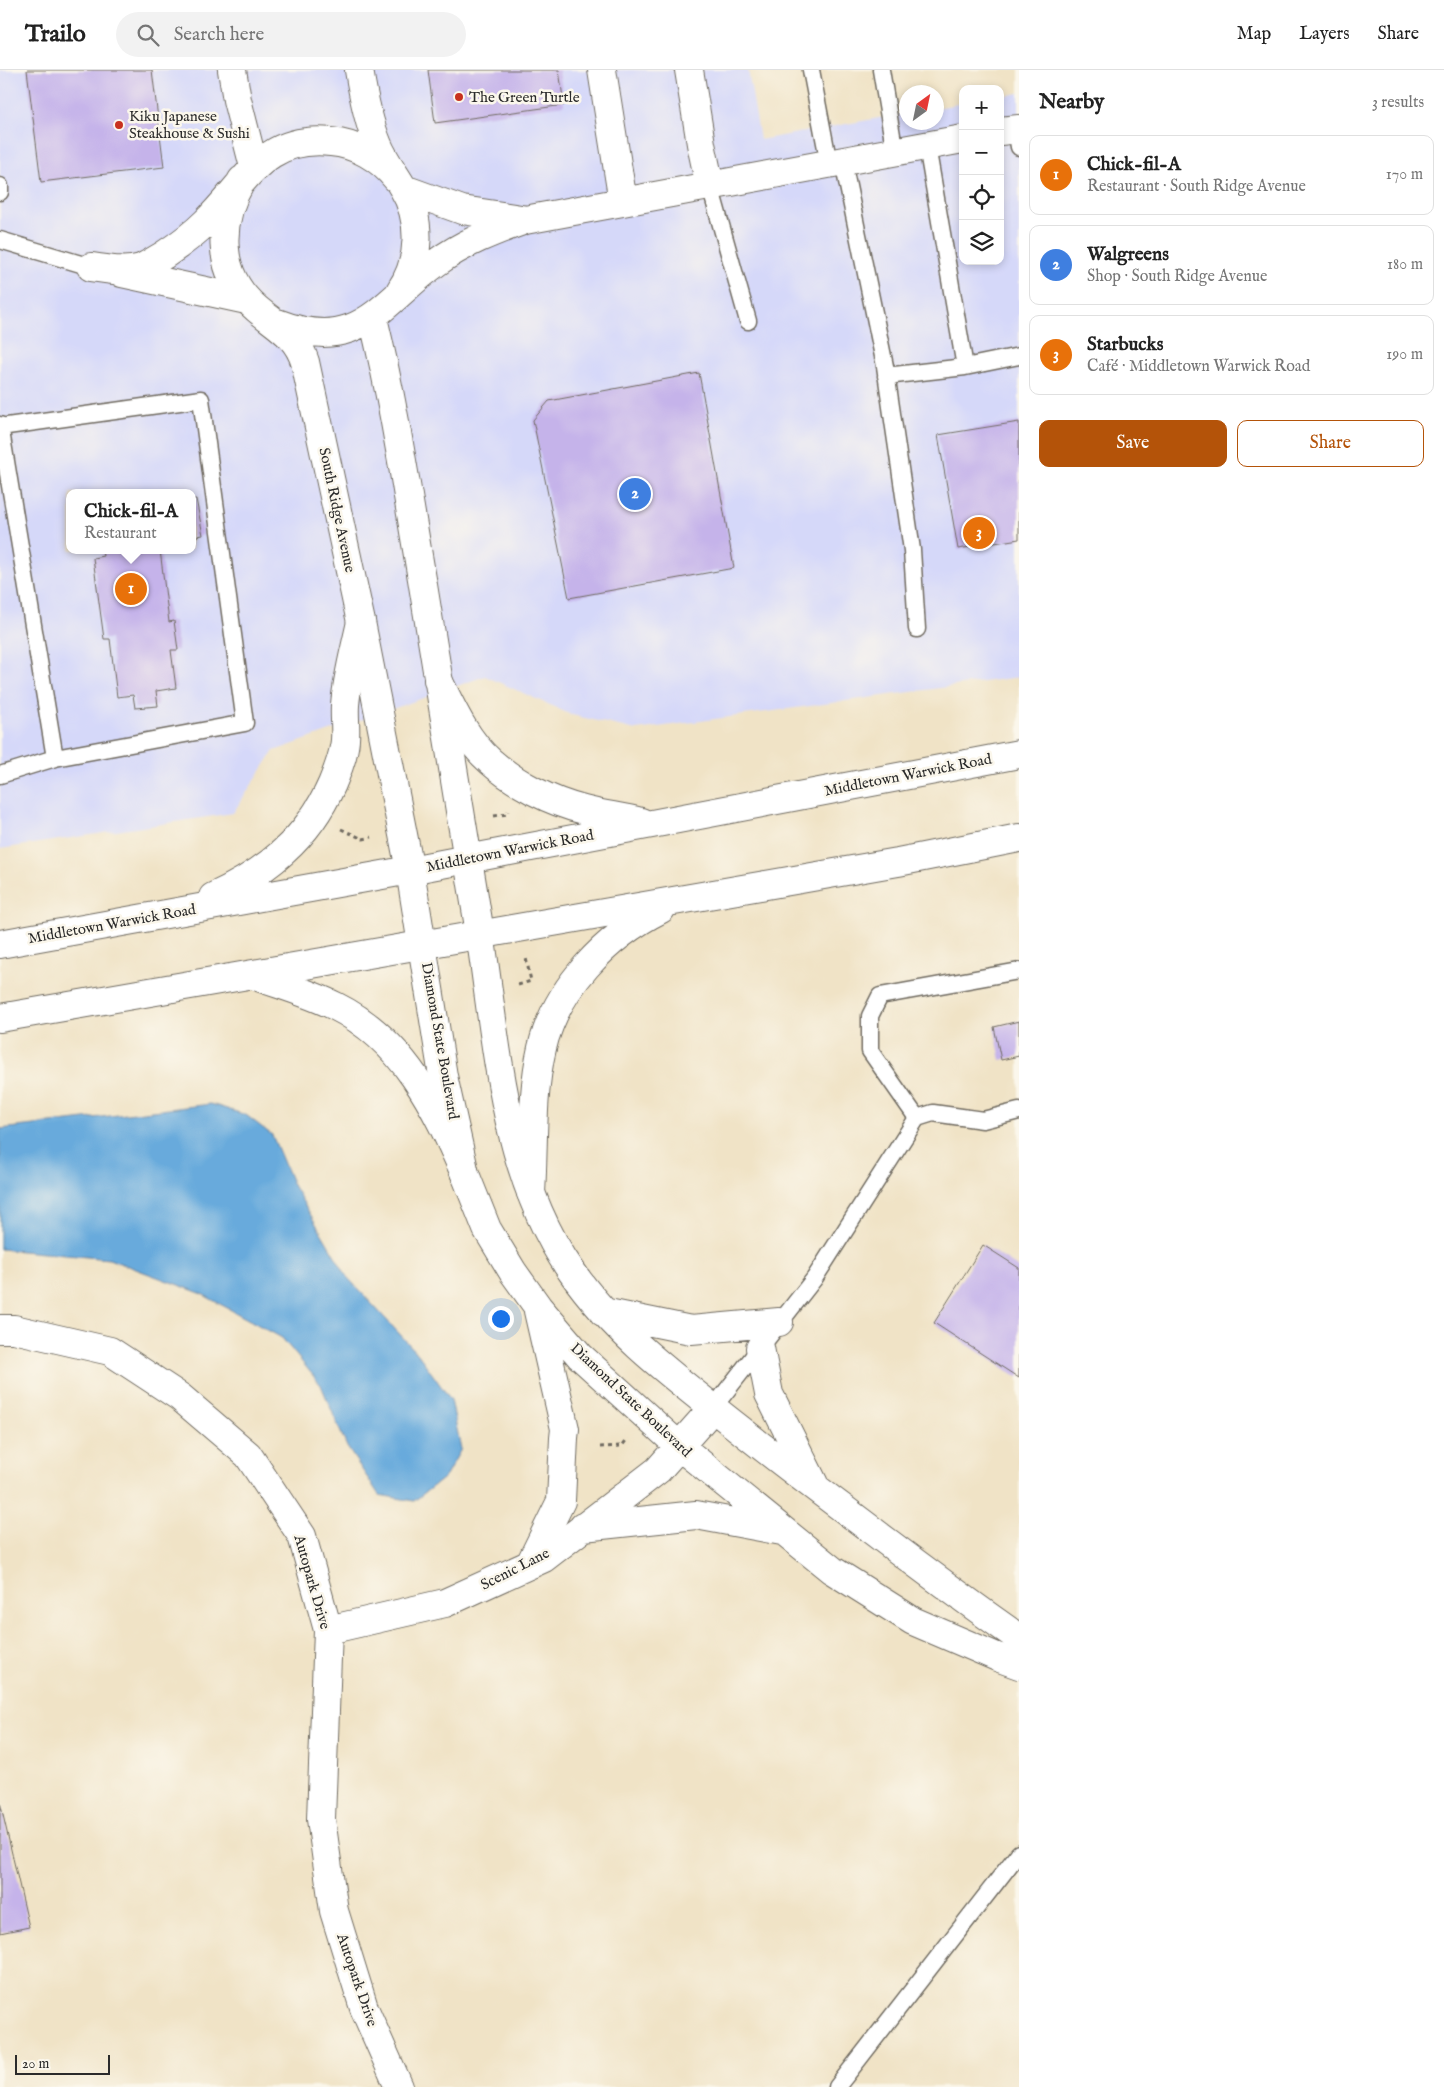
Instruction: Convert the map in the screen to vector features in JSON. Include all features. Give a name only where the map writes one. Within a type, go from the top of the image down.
[{"type":"street","points":[[232,70],[248,173]]},
{"type":"street","points":[[359,70],[378,146],[400,183],[414,215],[416,244],[410,272],[393,300]]},
{"type":"street","points":[[602,70],[623,202]]},
{"type":"street","points":[[689,70],[710,186]]},
{"type":"street","points":[[278,324],[300,331],[330,333],[355,327],[373,318],[436,263],[465,244],[525,220],[959,140]]},
{"type":"street","points":[[91,267],[120,270],[140,268],[160,257],[182,243],[206,222],[248,173],[264,158],[284,148],[305,142],[322,141],[350,145],[381,163],[400,183],[462,210],[525,220]]},
{"type":"street","name":"South Ridge Avenue","points":[[248,173],[227,210],[224,239],[227,262],[231,273],[247,300],[278,324],[297,342],[305,362],[361,622],[410,870]]},
{"type":"street","points":[[91,267],[247,300]]},
{"type":"street","points":[[373,318],[388,381],[480,935],[494,1032],[516,1148],[531,1193],[548,1232],[570,1270],[602,1311],[655,1360],[816,1488],[1019,1638]]},
{"type":"street","points":[[178,913],[242,883],[272,862],[299,837],[324,802],[334,779],[344,747],[345,705],[361,622]]},
{"type":"street","points":[[438,680],[455,714],[472,740],[489,760],[516,780],[558,802],[586,811],[652,824]]},
{"type":"street","name":"Middletown Warwick Road","points":[[0,944],[410,870],[1019,754]]},
{"type":"street","points":[[0,1018],[898,862],[1019,838]]},
{"type":"street","name":"Diamond State Boulevard","points":[[410,870],[443,1076],[465,1174],[487,1229],[513,1272],[538,1307],[580,1356],[679,1446],[832,1570],[913,1621],[1019,1665]]},
{"type":"street","points":[[531,1193],[537,1077],[542,1047],[550,1023],[561,1002],[593,959],[616,938],[642,919],[685,899]]},
{"type":"street","points":[[252,974],[334,1005],[357,1018],[383,1041],[409,1068],[426,1092],[442,1122],[465,1174]]},
{"type":"street","points":[[530,1564],[561,1501],[565,1429],[538,1307]]},
{"type":"street","points":[[602,1311],[692,1330],[780,1322]]},
{"type":"street","name":"Autopark Drive","points":[[0,1329],[14,1329],[110,1351],[180,1397],[248,1455],[302,1536],[328,1630],[321,1819],[334,1910],[364,2008],[399,2087]]},
{"type":"street","points":[[760,1348],[769,1394],[816,1488]]},
{"type":"street","name":"Scenic Lane","points":[[328,1630],[445,1603],[544,1558],[658,1470],[713,1408]]},
{"type":"street","points":[[583,1527],[696,1515],[785,1532]]},
{"type":"lane","points":[[811,70],[836,163],[886,376],[912,550],[917,629]]},
{"type":"lane","points":[[881,70],[895,153]]},
{"type":"lane","points":[[927,146],[965,367]]},
{"type":"lane","points":[[0,186],[0,192]]},
{"type":"lane","points":[[710,186],[748,321]]},
{"type":"lane","points":[[0,240],[91,267]]},
{"type":"lane","points":[[886,376],[965,367],[1019,356]]},
{"type":"lane","points":[[0,775],[55,758],[245,723],[201,399],[0,426],[55,758]]},
{"type":"lane","points":[[917,1118],[870,1051],[870,1016],[880,996],[1019,971]]},
{"type":"lane","points":[[713,1408],[814,1279],[917,1118],[933,1113],[983,1120],[1019,1110]]},
{"type":"lane","points":[[837,2087],[1019,1853]]},
{"type":"path","points":[[334,825],[363,839],[374,837]]},
{"type":"path","points":[[513,986],[531,981],[526,958]]},
{"type":"path","points":[[600,1447],[622,1446],[633,1432]]},
{"type":"shaded area","points":[[0,70],[748,70],[760,140],[899,114],[899,130],[944,130],[944,107],[959,104],[959,265],[1004,265],[1004,96],[1019,93],[1019,677],[636,730],[572,715],[485,676],[274,751],[233,813],[0,849]]},
{"type":"water","points":[[211,1104],[246,1115],[272,1135],[293,1185],[348,1278],[418,1354],[451,1400],[461,1449],[446,1476],[414,1501],[379,1495],[347,1447],[321,1385],[282,1338],[200,1293],[109,1259],[0,1249],[0,1129]]},
{"type":"building","points":[[27,70],[152,70],[164,167],[41,182]]},
{"type":"building","points":[[428,70],[559,70],[564,105],[435,123]]},
{"type":"building","points":[[699,373],[734,568],[569,598],[533,420],[549,401]]},
{"type":"building","points":[[1019,422],[1019,539],[958,549],[938,435]]},
{"type":"building","points":[[196,499],[203,535],[196,536]]},
{"type":"building","points":[[103,554],[160,554],[169,622],[174,621],[178,650],[171,650],[176,688],[156,691],[158,706],[135,708],[133,695],[117,697],[110,639],[104,639],[93,558],[103,556]]},
{"type":"building","points":[[1019,1021],[1019,1056],[1001,1060],[994,1027]]},
{"type":"building","points":[[983,1245],[1019,1268],[1019,1378],[934,1323]]},
{"type":"building","points":[[0,1802],[29,1927],[0,1933]]},
{"type":"place","name":"The Green Turtle","points":[[459,97]]},
{"type":"place","name":"Kiku Japanese Steakhouse & Sushi","points":[[119,125]]},
{"type":"place","name":"Walgreens","points":[[635,494]]},
{"type":"place","name":"Starbucks","points":[[979,533]]},
{"type":"place","name":"Chick-fil-A","points":[[131,589]]}]
